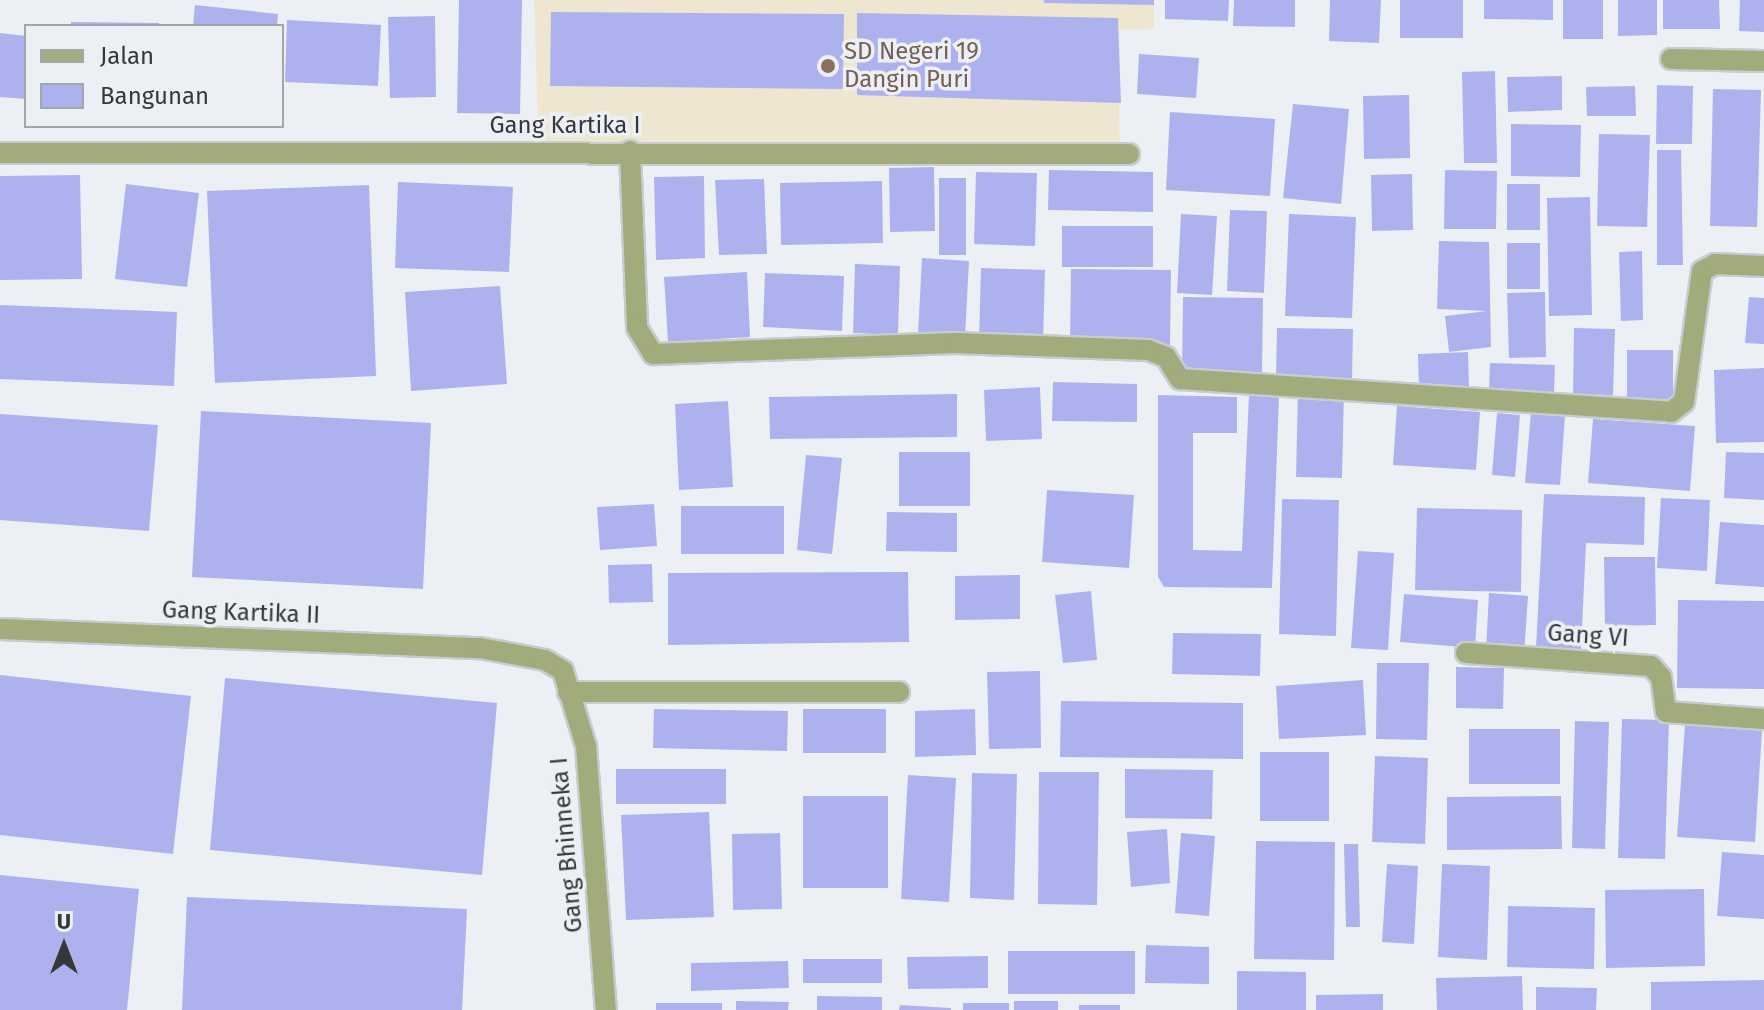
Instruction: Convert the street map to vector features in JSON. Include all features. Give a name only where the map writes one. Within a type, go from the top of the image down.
[{"type":"street","points":[[1671,59],[1764,61]]},
{"type":"street","points":[[630,151],[637,328],[653,354],[955,343],[1148,350],[1166,357],[1180,379],[1671,412],[1684,402],[1702,271],[1715,264],[1764,266]]},
{"type":"street","name":"Gang Kartika I","points":[[0,153],[630,151],[1129,154]]},
{"type":"street","name":"Gang Kartika II","points":[[0,629],[480,648]]},
{"type":"street","name":"Gang Bhinneka I","points":[[480,648],[528,651],[563,671],[586,746],[595,812],[606,1010]]},
{"type":"street","name":"Gang VI","points":[[1466,653],[1651,666],[1661,677],[1666,712],[1764,719]]},
{"type":"street","points":[[568,692],[899,692]]},
{"type":"shaded area","name":"SD Negeri 19 Dangin Puri","points":[[534,0],[1154,0],[1154,29],[1118,30],[1120,164],[539,155]]},
{"type":"building","points":[[459,0],[522,0],[520,114],[457,113]]},
{"type":"building","points":[[1044,0],[1154,0],[1154,5],[1044,3]]},
{"type":"building","points":[[1165,0],[1229,0],[1228,21],[1165,19]]},
{"type":"building","points":[[1234,0],[1295,0],[1295,27],[1233,26]]},
{"type":"building","points":[[1330,0],[1381,0],[1379,43],[1329,41]]},
{"type":"building","points":[[1400,0],[1463,0],[1463,38],[1400,38]]},
{"type":"building","points":[[1484,0],[1553,0],[1553,20],[1484,19]]},
{"type":"building","points":[[1563,0],[1603,0],[1603,39],[1563,39]]},
{"type":"building","points":[[1618,0],[1657,0],[1657,35],[1618,36]]},
{"type":"building","points":[[1663,0],[1719,0],[1720,29],[1663,29]]},
{"type":"building","points":[[1740,0],[1764,0],[1764,32],[1739,31]]},
{"type":"building","points":[[195,5],[278,14],[277,24],[193,24]]},
{"type":"building","points":[[551,12],[844,14],[843,89],[550,86]]},
{"type":"building","points":[[857,13],[1118,18],[1121,103],[857,95]]},
{"type":"building","points":[[435,16],[436,97],[390,98],[388,17]]},
{"type":"building","points":[[287,20],[381,25],[378,86],[285,82]]},
{"type":"building","points":[[71,22],[159,23],[159,24]]},
{"type":"building","points":[[0,33],[24,36],[24,99],[0,97]]},
{"type":"building","points":[[1139,54],[1199,58],[1196,98],[1137,94]]},
{"type":"building","points":[[1495,71],[1497,163],[1464,163],[1462,72]]},
{"type":"building","points":[[1562,76],[1562,110],[1508,112],[1507,77]]},
{"type":"building","points":[[1657,85],[1693,86],[1692,144],[1656,144]]},
{"type":"building","points":[[1635,86],[1636,116],[1587,116],[1586,87]]},
{"type":"building","points":[[1713,89],[1761,90],[1757,227],[1710,226]]},
{"type":"building","points":[[1409,95],[1410,158],[1364,159],[1363,96]]},
{"type":"building","points":[[1293,104],[1349,109],[1341,204],[1283,198]]},
{"type":"building","points":[[1170,112],[1275,119],[1270,196],[1166,190]]},
{"type":"building","points":[[1511,124],[1581,125],[1580,177],[1511,176]]},
{"type":"building","points":[[1599,134],[1650,135],[1647,227],[1597,226]]},
{"type":"building","points":[[1657,150],[1681,150],[1683,265],[1657,265]]},
{"type":"building","points":[[934,167],[935,231],[890,232],[889,168]]},
{"type":"building","points":[[1049,170],[1153,172],[1153,212],[1048,210]]},
{"type":"building","points":[[1445,170],[1497,171],[1496,229],[1444,229]]},
{"type":"building","points":[[976,172],[1037,173],[1035,246],[974,244]]},
{"type":"building","points":[[1412,174],[1413,230],[1372,231],[1371,175]]},
{"type":"building","points":[[80,175],[82,279],[0,280],[0,176]]},
{"type":"building","points":[[704,176],[705,258],[656,260],[654,177]]},
{"type":"building","points":[[939,178],[966,178],[966,255],[939,255]]},
{"type":"building","points":[[764,179],[767,254],[719,255],[715,180]]},
{"type":"building","points":[[882,181],[883,243],[781,245],[780,183]]},
{"type":"building","points":[[398,182],[513,187],[509,272],[395,268]]},
{"type":"building","points":[[126,184],[199,193],[187,287],[115,279]]},
{"type":"building","points":[[1507,184],[1540,184],[1540,230],[1507,230]]},
{"type":"building","points":[[369,185],[376,376],[215,383],[207,191]]},
{"type":"building","points":[[1590,197],[1592,315],[1549,316],[1547,198]]},
{"type":"building","points":[[1230,210],[1267,211],[1264,293],[1227,291]]},
{"type":"building","points":[[1181,214],[1217,216],[1212,295],[1177,293]]},
{"type":"building","points":[[1289,214],[1356,217],[1352,318],[1285,316]]},
{"type":"building","points":[[1062,226],[1153,226],[1153,267],[1062,267]]},
{"type":"building","points":[[1439,241],[1489,242],[1491,347],[1449,352],[1445,316],[1487,311],[1437,309]]},
{"type":"building","points":[[1507,243],[1540,243],[1540,289],[1507,289]]},
{"type":"building","points":[[1642,251],[1643,320],[1621,321],[1619,252]]},
{"type":"building","points":[[922,258],[969,261],[965,337],[918,334]]},
{"type":"building","points":[[855,264],[900,266],[898,335],[853,333]]},
{"type":"building","points":[[981,268],[1045,270],[1043,342],[979,340]]},
{"type":"building","points":[[1071,269],[1171,270],[1170,345],[1070,344]]},
{"type":"building","points":[[747,272],[750,337],[668,342],[664,277]]},
{"type":"building","points":[[765,273],[844,276],[842,331],[763,327]]},
{"type":"building","points":[[500,286],[507,384],[411,391],[405,292]]},
{"type":"building","points":[[1545,292],[1546,357],[1509,358],[1507,293]]},
{"type":"building","points":[[1183,297],[1263,298],[1262,375],[1182,375]]},
{"type":"building","points":[[1749,297],[1764,298],[1764,344],[1745,343]]},
{"type":"building","points":[[0,305],[177,312],[174,386],[0,379]]},
{"type":"building","points":[[1277,328],[1353,329],[1352,379],[1276,378]]},
{"type":"building","points":[[1574,328],[1615,329],[1613,395],[1573,394]]},
{"type":"building","points":[[1627,350],[1673,350],[1673,405],[1627,405]]},
{"type":"building","points":[[1468,352],[1469,386],[1419,388],[1418,354]]},
{"type":"building","points":[[1490,363],[1555,365],[1554,393],[1489,391]]},
{"type":"building","points":[[1764,368],[1764,442],[1716,443],[1714,370]]},
{"type":"building","points":[[1053,382],[1137,384],[1137,422],[1052,421]]},
{"type":"building","points":[[1040,387],[1042,439],[986,441],[984,390]]},
{"type":"building","points":[[1298,391],[1344,391],[1342,478],[1296,477]]},
{"type":"building","points":[[957,394],[957,437],[770,439],[769,397]]},
{"type":"building","points":[[1158,395],[1237,397],[1237,433],[1193,433],[1193,550],[1242,551],[1249,395],[1279,396],[1272,588],[1164,587],[1158,577]]},
{"type":"building","points":[[728,401],[733,487],[679,490],[675,404]]},
{"type":"building","points":[[1397,406],[1480,412],[1476,470],[1393,465]]},
{"type":"building","points":[[201,411],[431,423],[423,589],[192,577]]},
{"type":"building","points":[[1531,412],[1565,415],[1560,485],[1525,483]]},
{"type":"building","points":[[1497,413],[1520,415],[1515,477],[1492,475]]},
{"type":"building","points":[[0,414],[158,425],[149,531],[0,520]]},
{"type":"building","points":[[1593,419],[1695,426],[1690,491],[1588,483]]},
{"type":"building","points":[[899,452],[970,452],[970,506],[899,506]]},
{"type":"building","points":[[1726,452],[1764,453],[1764,500],[1724,498]]},
{"type":"building","points":[[806,455],[842,458],[832,554],[797,550]]},
{"type":"building","points":[[1047,490],[1134,495],[1129,568],[1042,562]]},
{"type":"building","points":[[1544,494],[1645,497],[1644,545],[1586,543],[1581,649],[1536,648]]},
{"type":"building","points":[[1661,498],[1710,500],[1707,571],[1657,568]]},
{"type":"building","points":[[1282,499],[1339,500],[1336,636],[1279,634]]},
{"type":"building","points":[[654,504],[657,546],[600,550],[597,507]]},
{"type":"building","points":[[681,506],[784,506],[784,554],[681,554]]},
{"type":"building","points":[[1417,508],[1522,510],[1521,592],[1415,590]]},
{"type":"building","points":[[887,512],[957,513],[957,552],[886,551]]},
{"type":"building","points":[[1720,522],[1764,525],[1764,587],[1715,584]]},
{"type":"building","points":[[1358,551],[1394,553],[1388,650],[1351,648]]},
{"type":"building","points":[[1604,557],[1655,557],[1656,625],[1605,626]]},
{"type":"building","points":[[652,564],[653,602],[609,603],[608,565]]},
{"type":"building","points":[[908,572],[909,642],[668,645],[668,573]]},
{"type":"building","points":[[1020,575],[1020,619],[955,620],[955,576]]},
{"type":"building","points":[[1091,591],[1097,660],[1063,663],[1055,595]]},
{"type":"building","points":[[1489,593],[1528,596],[1524,654],[1486,651]]},
{"type":"building","points":[[1404,594],[1478,600],[1475,648],[1400,642]]},
{"type":"building","points":[[1678,600],[1764,601],[1764,689],[1677,688]]},
{"type":"building","points":[[1173,633],[1261,634],[1260,676],[1172,674]]},
{"type":"building","points":[[1377,663],[1429,663],[1427,740],[1376,739]]},
{"type":"building","points":[[1456,667],[1504,668],[1503,709],[1456,708]]},
{"type":"building","points":[[1040,671],[1041,748],[989,749],[987,672]]},
{"type":"building","points":[[0,675],[191,696],[173,854],[0,835]]},
{"type":"building","points":[[225,678],[497,703],[482,875],[210,850]]},
{"type":"building","points":[[1363,680],[1366,735],[1279,739],[1276,686]]},
{"type":"building","points":[[1061,701],[1243,703],[1243,759],[1060,757]]},
{"type":"building","points":[[654,709],[788,711],[787,751],[653,748]]},
{"type":"building","points":[[803,709],[886,709],[886,753],[803,753]]},
{"type":"building","points":[[975,709],[976,755],[915,757],[915,711]]},
{"type":"building","points":[[1622,719],[1669,720],[1665,859],[1618,858]]},
{"type":"building","points":[[1575,721],[1609,722],[1605,849],[1572,848]]},
{"type":"building","points":[[1685,725],[1762,730],[1755,842],[1677,837]]},
{"type":"building","points":[[1469,729],[1560,729],[1560,784],[1469,784]]},
{"type":"building","points":[[1260,752],[1329,752],[1329,821],[1260,821]]},
{"type":"building","points":[[1375,756],[1428,758],[1425,844],[1372,842]]},
{"type":"building","points":[[616,769],[726,769],[726,804],[616,804]]},
{"type":"building","points":[[1125,769],[1213,770],[1212,819],[1125,818]]},
{"type":"building","points":[[1039,772],[1099,772],[1097,905],[1038,904]]},
{"type":"building","points":[[972,773],[1017,774],[1014,900],[970,898]]},
{"type":"building","points":[[908,775],[956,778],[949,902],[901,899]]},
{"type":"building","points":[[803,796],[888,796],[888,888],[803,888]]},
{"type":"building","points":[[1561,796],[1562,849],[1447,850],[1447,797]]},
{"type":"building","points":[[709,812],[714,917],[626,920],[621,815]]},
{"type":"building","points":[[1167,829],[1170,883],[1131,887],[1127,832]]},
{"type":"building","points":[[780,833],[782,909],[733,910],[732,834]]},
{"type":"building","points":[[1181,833],[1215,836],[1209,916],[1175,913]]},
{"type":"building","points":[[1256,841],[1335,842],[1334,960],[1254,959]]},
{"type":"building","points":[[1344,844],[1358,844],[1360,927],[1346,927]]},
{"type":"building","points":[[1722,852],[1764,855],[1764,919],[1717,916]]},
{"type":"building","points":[[1387,864],[1418,866],[1414,944],[1382,942]]},
{"type":"building","points":[[1442,864],[1490,866],[1487,960],[1438,957]]},
{"type":"building","points":[[0,875],[139,889],[127,1010],[0,1010]]},
{"type":"building","points":[[1704,889],[1705,966],[1606,968],[1605,890]]},
{"type":"building","points":[[187,897],[467,909],[462,1010],[182,1010]]},
{"type":"building","points":[[1508,906],[1595,908],[1594,969],[1507,967]]},
{"type":"building","points":[[1146,945],[1209,947],[1209,984],[1145,983]]},
{"type":"building","points":[[1008,951],[1135,951],[1135,994],[1008,994]]},
{"type":"building","points":[[988,956],[988,988],[908,989],[907,957]]},
{"type":"building","points":[[803,959],[882,959],[882,983],[803,983]]},
{"type":"building","points":[[788,961],[789,988],[691,991],[691,963]]},
{"type":"building","points":[[1237,971],[1306,972],[1306,1010],[1237,1010]]},
{"type":"building","points":[[1522,976],[1523,1010],[1437,1010],[1436,978]]},
{"type":"building","points":[[1764,980],[1764,1010],[1651,1010],[1651,982]]},
{"type":"building","points":[[1536,987],[1597,988],[1596,1010],[1536,1010]]},
{"type":"building","points":[[1383,994],[1383,1010],[1316,1010],[1316,995]]},
{"type":"building","points":[[817,996],[882,997],[882,1010],[817,1010]]},
{"type":"building","points":[[736,1001],[789,1002],[788,1010],[736,1010]]},
{"type":"building","points":[[1014,1001],[1058,1001],[1058,1010],[1014,1010]]},
{"type":"building","points":[[656,1003],[722,1003],[722,1010],[656,1010]]},
{"type":"building","points":[[963,1003],[1009,1003],[1009,1010],[963,1010]]},
{"type":"building","points":[[900,1005],[951,1008],[951,1010],[899,1010]]},
{"type":"building","points":[[1079,1005],[1120,1005],[1120,1010],[1079,1010]]},
{"type":"place","name":"SD Negeri 19 Dangin Puri","points":[[828,66]]}]
